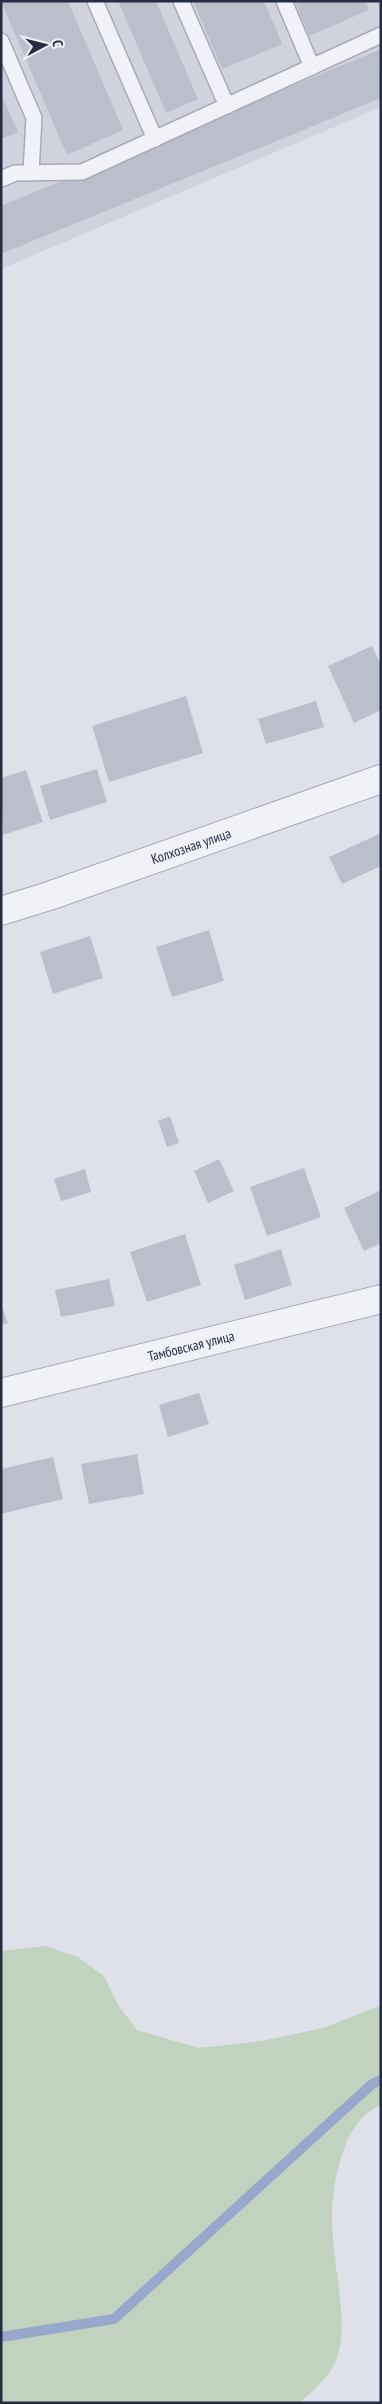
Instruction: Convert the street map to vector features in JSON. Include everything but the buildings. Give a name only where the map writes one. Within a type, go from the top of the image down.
[{"type":"street","name":"Колхозная улица","points":[[1,911],[381,780]]},
{"type":"street","name":"Тамбовская улица","points":[[1,1392],[381,1299]]},
{"type":"lane","points":[[95,1],[154,139]]},
{"type":"lane","points":[[181,1],[227,106]]},
{"type":"lane","points":[[284,1],[312,67]]},
{"type":"lane","points":[[1,179],[15,173],[82,172],[381,35]]},
{"type":"lane","points":[[1,41],[34,118],[31,173]]},
{"type":"shaded area","points":[[1,1],[381,1],[381,107],[1,269]]},
{"type":"green space","points":[[46,1946],[78,1957],[104,1976],[118,2005],[137,2030],[199,2048],[262,2041],[323,2028],[381,2005],[381,2105],[364,2116],[352,2132],[338,2167],[334,2190],[332,2226],[341,2318],[339,2349],[335,2363],[328,2374],[299,2403],[1,2403],[1,1951]]},
{"type":"waterway","points":[[1,2337],[114,2319],[372,2084],[381,2080]]}]
